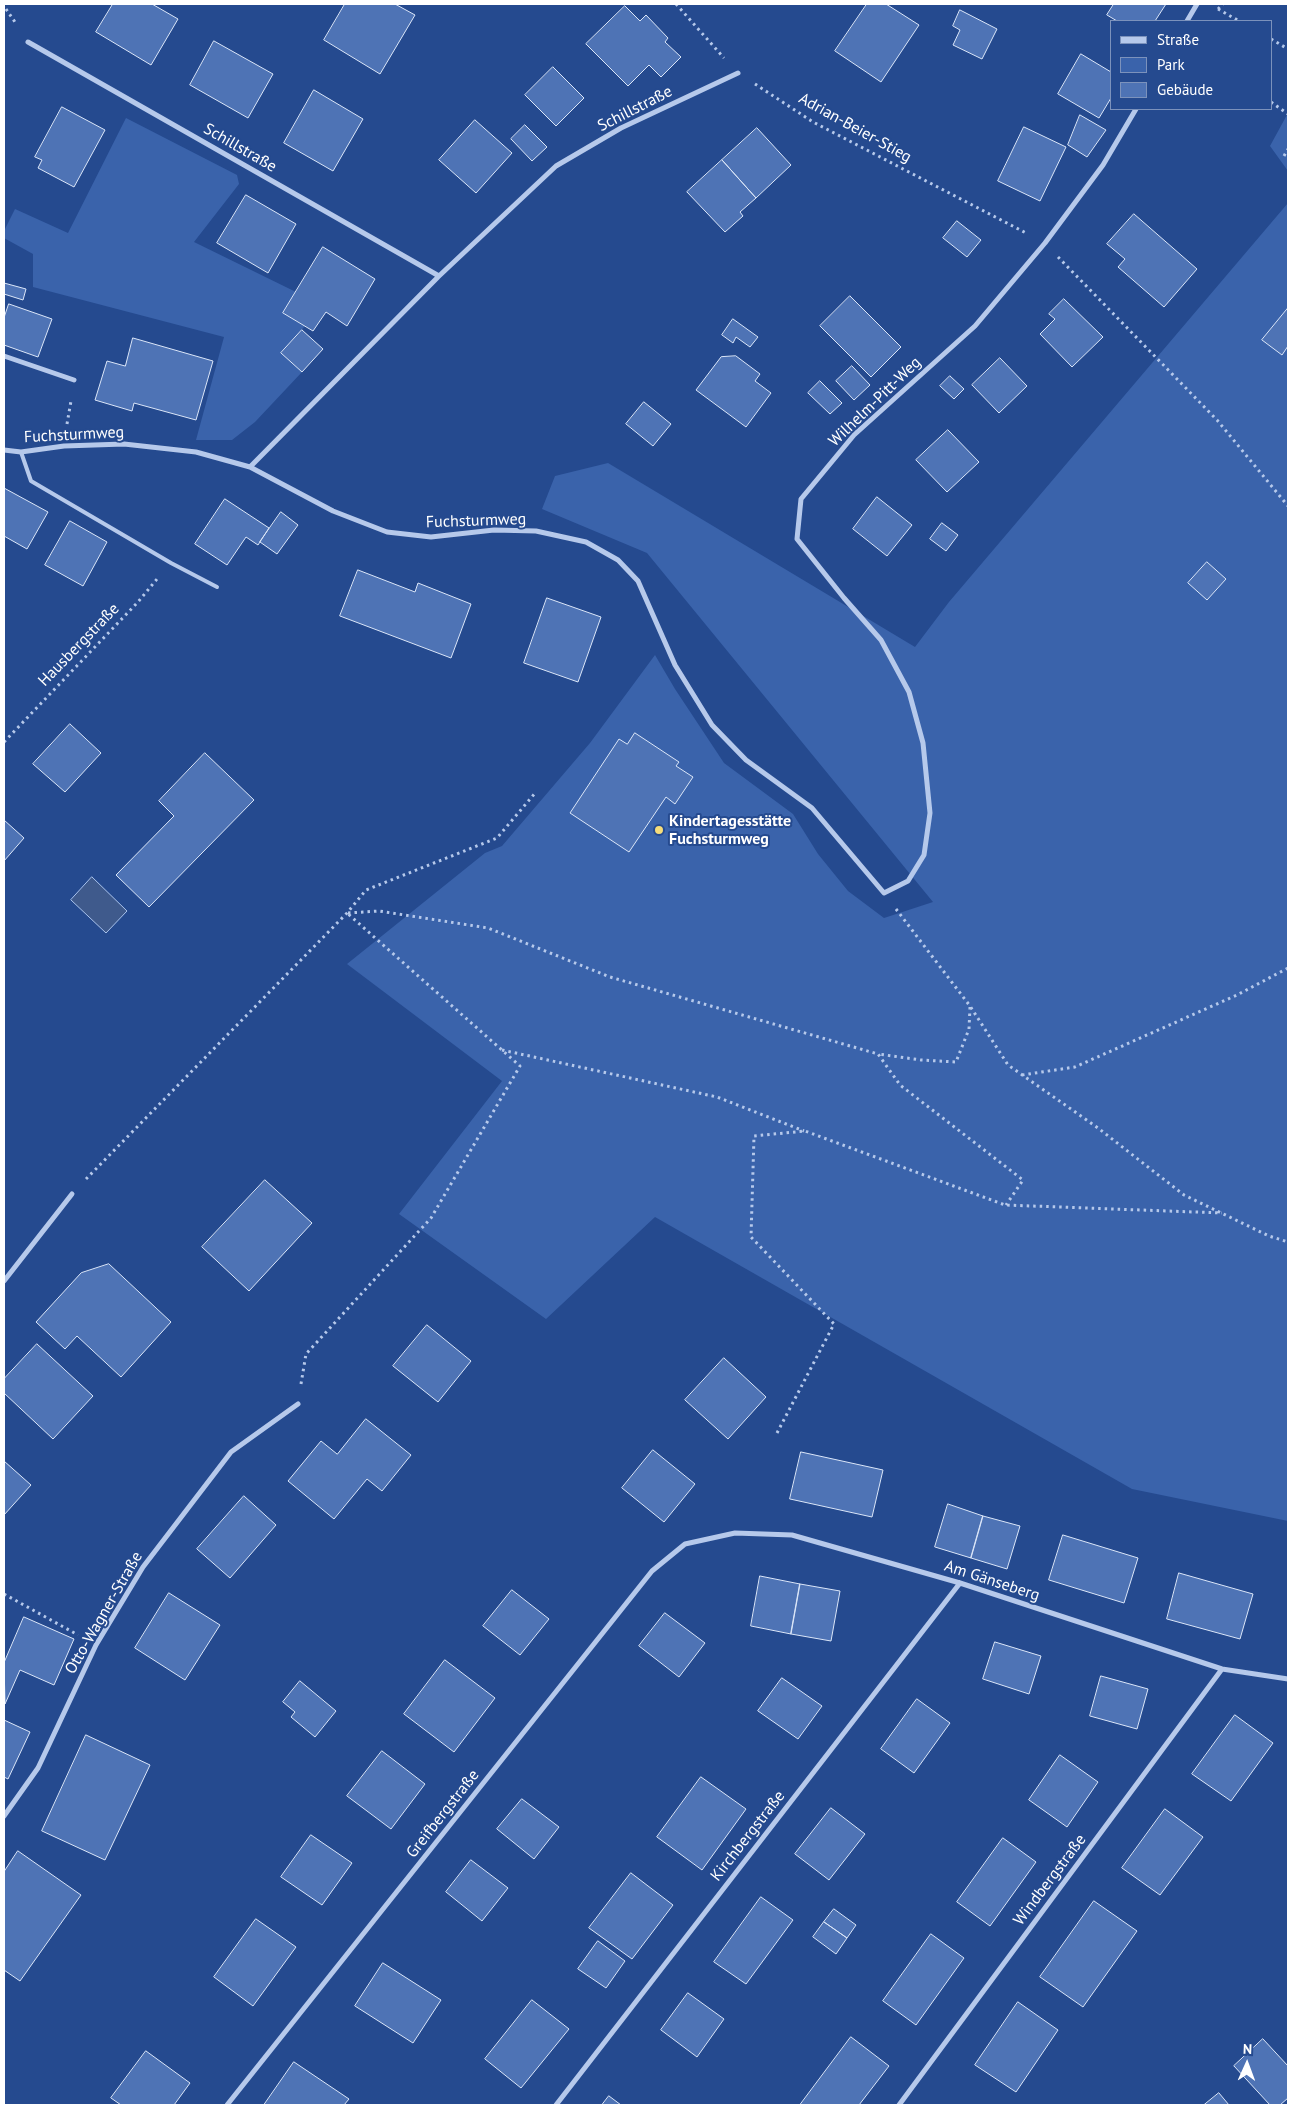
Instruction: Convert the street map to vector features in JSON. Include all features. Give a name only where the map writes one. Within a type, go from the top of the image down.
[{"type":"street","points":[[1187,20],[1197,4]]},
{"type":"street","name":"Schillstraße","points":[[28,42],[439,276]]},
{"type":"street","name":"Schillstraße","points":[[250,467],[439,276],[556,166],[620,128],[738,73]]},
{"type":"street","name":"Wilhelm-Pitt-Weg","points":[[884,893],[908,881],[924,855],[930,812],[923,743],[909,692],[880,640],[797,539],[801,499],[854,435],[975,326],[1045,243],[1103,165],[1135,110]]},
{"type":"street","points":[[4,356],[74,380]]},
{"type":"street","name":"Fuchsturmweg","points":[[4,450],[21,452],[64,446],[124,444],[196,452],[250,467],[333,511],[387,532],[431,538],[494,530],[536,531],[586,542],[618,560],[638,581],[675,665],[712,725],[746,760],[812,808],[884,893]]},
{"type":"street","points":[[4,1281],[72,1194]]},
{"type":"street","name":"Otto-Wagner-Straße","points":[[4,1816],[38,1768],[96,1645],[143,1566],[231,1452],[298,1404]]},
{"type":"street","name":"Am Gänseberg","points":[[685,1544],[735,1533],[792,1535],[960,1583],[1222,1669],[1288,1679]]},
{"type":"street","name":"Greifbergstraße","points":[[227,2105],[652,1571],[685,1544]]},
{"type":"street","name":"Kirchbergstraße","points":[[556,2105],[960,1583]]},
{"type":"street","name":"Windbergstraße","points":[[899,2105],[1222,1669]]},
{"type":"lane","points":[[21,452],[31,481],[171,563],[217,587]]},
{"type":"path","name":"Adrian-Beier-Stieg","points":[[676,4],[738,73],[813,122],[1045,243],[1218,420],[1288,506]]},
{"type":"path","points":[[1218,10],[1223,4]]},
{"type":"path","points":[[1213,7],[1237,20]]},
{"type":"path","points":[[1272,40],[1288,49]]},
{"type":"path","points":[[1272,103],[1288,114]]},
{"type":"path","points":[[1284,156],[1288,149]]},
{"type":"path","points":[[64,446],[74,380]]},
{"type":"path","name":"Hausbergstraße","points":[[4,742],[138,602],[171,563]]},
{"type":"path","points":[[72,1194],[348,913],[366,890],[497,838],[536,792]]},
{"type":"path","points":[[884,893],[970,1006],[1008,1065],[1098,1128],[1184,1195],[1268,1236],[1288,1242]]},
{"type":"path","points":[[348,913],[379,911],[488,928],[610,977],[878,1054],[921,1060],[956,1062],[969,1029],[970,1006]]},
{"type":"path","points":[[298,1404],[306,1354],[431,1218],[520,1066],[348,913]]},
{"type":"path","points":[[1022,1075],[1075,1067],[1237,995],[1288,968]]},
{"type":"path","points":[[502,1050],[717,1097],[1005,1205],[1222,1213]]},
{"type":"path","points":[[878,1054],[900,1085],[1023,1180],[1005,1205]]},
{"type":"path","points":[[777,1433],[834,1324],[750,1237],[754,1136],[805,1131]]},
{"type":"path","points":[[4,1594],[96,1645]]},
{"type":"green space","points":[[1288,113],[1288,171],[1270,146]]},
{"type":"green space","points":[[126,118],[237,175],[239,184],[194,242],[296,292],[283,313],[305,326],[281,353],[302,372],[255,422],[232,440],[196,440],[224,337],[33,287],[33,254],[4,238],[4,231],[15,209],[68,233]]},
{"type":"green space","points":[[1288,203],[1288,1521],[1132,1489],[655,1217],[546,1319],[399,1214],[502,1081],[347,964],[485,853],[502,846],[590,743],[655,655],[724,763],[793,814],[818,854],[848,891],[884,918],[933,902],[647,553],[542,509],[555,476],[608,463],[915,647],[949,602]]},
{"type":"shaded area","points":[[92,877],[127,911],[106,933],[71,900]]},
{"type":"building","points":[[113,4],[152,4],[178,19],[151,65],[96,32]]},
{"type":"building","points":[[345,4],[395,4],[415,15],[380,74],[324,40]]},
{"type":"building","points":[[867,4],[886,4],[919,25],[881,82],[835,51]]},
{"type":"building","points":[[1114,4],[1166,4],[1156,20],[1115,20],[1107,15]]},
{"type":"building","points":[[625,6],[640,21],[646,15],[668,38],[665,42],[681,57],[661,77],[649,65],[628,86],[586,44]]},
{"type":"building","points":[[960,10],[997,29],[982,59],[953,45],[960,30],[953,26]]},
{"type":"building","points":[[214,41],[273,74],[248,118],[190,85]]},
{"type":"building","points":[[1081,54],[1110,71],[1110,100],[1099,118],[1058,94]]},
{"type":"building","points":[[553,67],[584,98],[556,126],[525,95]]},
{"type":"building","points":[[314,90],[363,119],[333,171],[284,143]]},
{"type":"building","points":[[62,107],[105,130],[74,187],[38,168],[42,160],[35,157]]},
{"type":"building","points":[[1080,115],[1106,130],[1087,157],[1068,145]]},
{"type":"building","points":[[475,120],[512,153],[476,193],[439,160]]},
{"type":"building","points":[[525,125],[547,147],[532,161],[511,139]]},
{"type":"building","points":[[1024,127],[1066,147],[1040,201],[998,181]]},
{"type":"building","points":[[757,128],[791,165],[756,198],[722,160]]},
{"type":"building","points":[[722,160],[756,198],[740,212],[743,216],[725,232],[687,192]]},
{"type":"building","points":[[246,195],[296,224],[268,273],[217,243]]},
{"type":"building","points":[[1134,214],[1197,269],[1164,307],[1118,267],[1125,259],[1107,244]]},
{"type":"building","points":[[957,221],[981,240],[967,257],[943,238]]},
{"type":"building","points":[[323,247],[375,279],[347,326],[326,312],[313,331],[283,313]]},
{"type":"building","points":[[4,283],[26,289],[23,300],[4,294]]},
{"type":"building","points":[[850,296],[901,347],[871,377],[820,326]]},
{"type":"building","points":[[1064,299],[1103,337],[1072,367],[1040,334],[1055,319],[1049,314]]},
{"type":"building","points":[[9,304],[52,319],[38,357],[4,345],[4,318]]},
{"type":"building","points":[[1288,308],[1288,346],[1282,355],[1262,340]]},
{"type":"building","points":[[733,319],[758,337],[750,347],[736,337],[733,343],[722,335]]},
{"type":"building","points":[[302,330],[323,349],[302,372],[281,353]]},
{"type":"building","points":[[133,338],[213,361],[196,420],[134,403],[132,411],[95,400],[107,361],[125,366]]},
{"type":"building","points":[[736,356],[760,374],[755,381],[771,393],[746,427],[696,390],[721,357]]},
{"type":"building","points":[[1000,358],[1027,386],[999,413],[972,385]]},
{"type":"building","points":[[852,366],[870,385],[854,400],[836,381]]},
{"type":"building","points":[[950,376],[964,389],[954,399],[940,386]]},
{"type":"building","points":[[820,381],[842,403],[830,414],[808,393]]},
{"type":"building","points":[[644,402],[671,424],[653,446],[626,424]]},
{"type":"building","points":[[948,430],[979,462],[947,492],[916,460]]},
{"type":"building","points":[[4,488],[48,512],[27,549],[4,536]]},
{"type":"building","points":[[877,497],[912,525],[887,556],[853,529]]},
{"type":"building","points":[[225,499],[269,528],[258,545],[246,537],[227,565],[195,544]]},
{"type":"building","points":[[281,512],[298,525],[277,554],[260,542]]},
{"type":"building","points":[[70,521],[107,542],[83,586],[45,565]]},
{"type":"building","points":[[942,523],[958,535],[946,551],[930,539]]},
{"type":"building","points":[[1207,562],[1226,579],[1207,600],[1188,583]]},
{"type":"building","points":[[358,570],[415,592],[418,583],[471,604],[451,658],[340,616]]},
{"type":"building","points":[[547,598],[601,617],[578,682],[524,663]]},
{"type":"building","points":[[70,724],[101,753],[65,792],[33,764]]},
{"type":"building","points":[[635,733],[679,762],[676,766],[693,777],[675,804],[666,797],[629,852],[570,813],[619,739],[627,744]]},
{"type":"building","points":[[205,753],[254,800],[149,907],[116,875],[174,816],[159,801]]},
{"type":"building","points":[[4,820],[24,838],[4,861]]},
{"type":"building","points":[[265,1180],[312,1223],[249,1291],[202,1247]]},
{"type":"building","points":[[109,1264],[171,1322],[121,1377],[77,1336],[65,1349],[36,1322],[81,1273]]},
{"type":"building","points":[[427,1325],[471,1361],[438,1402],[393,1366]]},
{"type":"building","points":[[37,1344],[93,1396],[53,1439],[4,1393],[4,1379]]},
{"type":"building","points":[[724,1358],[766,1397],[728,1439],[685,1400]]},
{"type":"building","points":[[366,1419],[411,1455],[382,1491],[367,1479],[334,1519],[288,1481],[321,1441],[337,1454]]},
{"type":"building","points":[[653,1450],[695,1484],[664,1522],[622,1488]]},
{"type":"building","points":[[801,1452],[883,1470],[872,1517],[790,1499]]},
{"type":"building","points":[[4,1461],[31,1485],[4,1515]]},
{"type":"building","points":[[244,1496],[276,1525],[230,1578],[197,1549]]},
{"type":"building","points":[[948,1504],[983,1516],[971,1558],[935,1547]]},
{"type":"building","points":[[983,1516],[1020,1526],[1007,1569],[971,1558]]},
{"type":"building","points":[[1063,1535],[1138,1558],[1124,1603],[1049,1580]]},
{"type":"building","points":[[1179,1573],[1253,1594],[1240,1639],[1167,1619]]},
{"type":"building","points":[[760,1576],[800,1584],[791,1634],[751,1626]]},
{"type":"building","points":[[800,1584],[840,1591],[831,1641],[791,1634]]},
{"type":"building","points":[[512,1590],[549,1619],[520,1655],[483,1626]]},
{"type":"building","points":[[169,1593],[220,1625],[185,1680],[135,1648]]},
{"type":"building","points":[[665,1613],[705,1643],[679,1677],[639,1646]]},
{"type":"building","points":[[24,1617],[74,1639],[54,1685],[20,1670],[5,1704],[4,1663]]},
{"type":"building","points":[[995,1642],[1041,1656],[1029,1694],[983,1679]]},
{"type":"building","points":[[445,1660],[495,1698],[454,1752],[404,1714]]},
{"type":"building","points":[[1101,1676],[1148,1689],[1137,1729],[1090,1716]]},
{"type":"building","points":[[782,1678],[822,1706],[798,1739],[758,1711]]},
{"type":"building","points":[[300,1681],[336,1711],[315,1737],[291,1717],[295,1712],[283,1702]]},
{"type":"building","points":[[917,1699],[950,1723],[914,1773],[881,1749]]},
{"type":"building","points":[[1235,1715],[1273,1743],[1231,1801],[1192,1774]]},
{"type":"building","points":[[4,1720],[30,1732],[8,1779],[4,1777]]},
{"type":"building","points":[[86,1735],[150,1765],[105,1860],[42,1831]]},
{"type":"building","points":[[382,1751],[425,1784],[391,1829],[347,1796]]},
{"type":"building","points":[[1060,1755],[1098,1782],[1067,1827],[1029,1800]]},
{"type":"building","points":[[701,1777],[746,1809],[702,1870],[657,1837]]},
{"type":"building","points":[[522,1799],[559,1827],[534,1859],[497,1829]]},
{"type":"building","points":[[831,1808],[865,1834],[829,1880],[795,1854]]},
{"type":"building","points":[[1165,1809],[1203,1837],[1160,1895],[1122,1868]]},
{"type":"building","points":[[311,1835],[352,1863],[322,1905],[281,1877]]},
{"type":"building","points":[[1003,1838],[1036,1862],[990,1926],[957,1902]]},
{"type":"building","points":[[18,1851],[81,1895],[20,1981],[4,1970],[4,1872]]},
{"type":"building","points":[[471,1860],[508,1888],[482,1921],[446,1892]]},
{"type":"building","points":[[631,1873],[673,1905],[632,1959],[589,1928]]},
{"type":"building","points":[[761,1897],[793,1920],[746,1984],[714,1962]]},
{"type":"building","points":[[1094,1901],[1137,1931],[1083,2007],[1040,1977]]},
{"type":"building","points":[[834,1909],[856,1925],[847,1938],[824,1922]]},
{"type":"building","points":[[256,1919],[296,1947],[253,2006],[214,1977]]},
{"type":"building","points":[[824,1922],[847,1938],[836,1954],[813,1937]]},
{"type":"building","points":[[931,1934],[964,1958],[916,2025],[883,2001]]},
{"type":"building","points":[[598,1941],[625,1961],[606,1988],[578,1969]]},
{"type":"building","points":[[383,1963],[441,2000],[413,2043],[355,2006]]},
{"type":"building","points":[[688,1993],[724,2019],[697,2057],[661,2030]]},
{"type":"building","points":[[532,2000],[569,2029],[521,2088],[485,2059]]},
{"type":"building","points":[[1018,2002],[1058,2030],[1016,2092],[975,2065]]},
{"type":"building","points":[[851,2037],[889,2066],[859,2105],[800,2105]]},
{"type":"building","points":[[1263,2039],[1288,2066],[1288,2098],[1280,2105],[1270,2105],[1234,2066]]},
{"type":"building","points":[[146,2051],[190,2083],[174,2105],[121,2105],[111,2098]]},
{"type":"building","points":[[294,2062],[349,2099],[344,2105],[264,2105]]},
{"type":"building","points":[[1219,2093],[1229,2105],[1204,2105]]},
{"type":"building","points":[[609,2096],[621,2105],[602,2105]]},
{"type":"place","name":"Kindertagesstätte Fuchsturmweg","points":[[659,830]]}]
